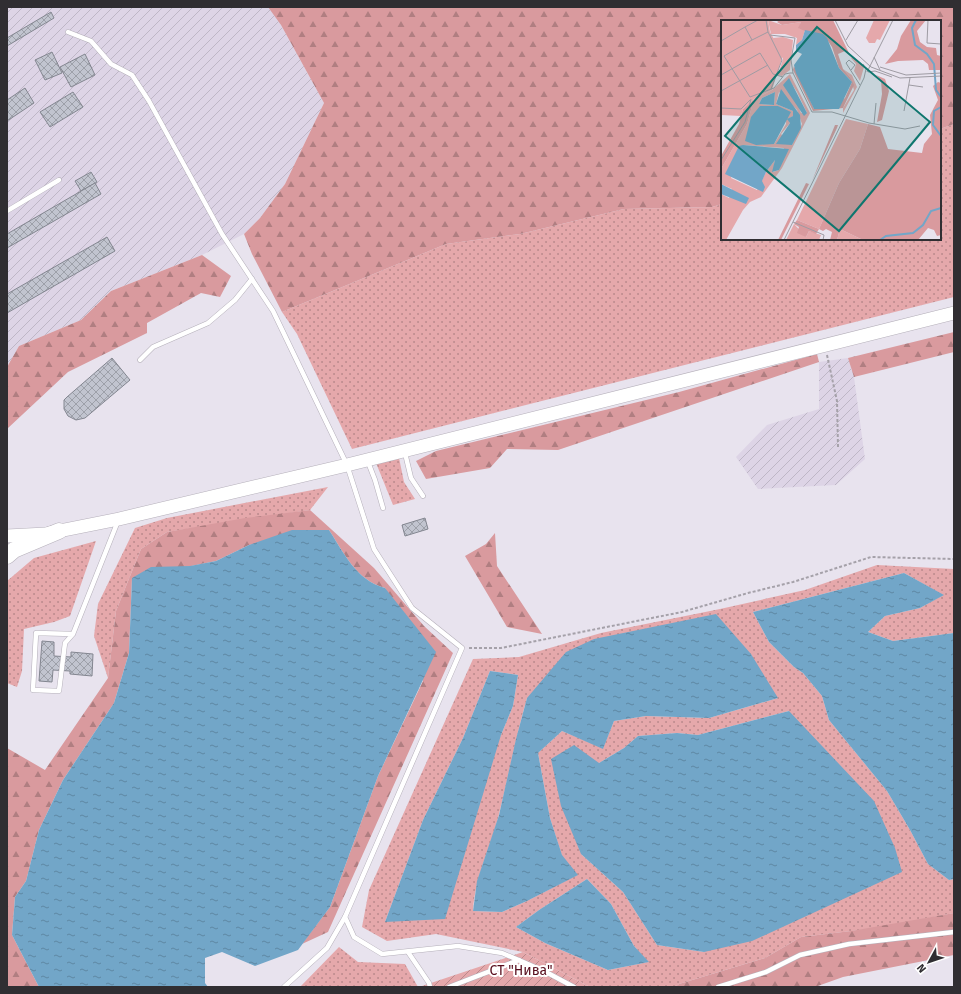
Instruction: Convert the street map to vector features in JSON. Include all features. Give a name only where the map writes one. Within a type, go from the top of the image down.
[{"type":"highway","points":[[7,556],[14,550],[53,532]]},
{"type":"street","points":[[7,545],[53,532],[119,519],[347,466],[954,313]]},
{"type":"street","points":[[7,536],[53,532]]},
{"type":"lane","points":[[68,32],[91,41],[111,64],[132,75],[149,101],[222,234],[273,311],[347,466],[374,549],[412,608],[462,648],[345,917],[327,948],[284,987]]},
{"type":"lane","points":[[7,211],[59,180]]},
{"type":"lane","points":[[140,360],[153,346],[208,323],[235,300],[252,279]]},
{"type":"lane","points":[[404,451],[411,478],[423,496]]},
{"type":"lane","points":[[367,460],[375,480],[383,508]]},
{"type":"lane","points":[[73,634],[36,633],[33,690],[59,691],[65,643],[73,634],[119,519]]},
{"type":"lane","points":[[345,917],[354,937],[382,954],[458,946],[502,953],[544,971],[574,987]]},
{"type":"lane","points":[[718,987],[766,972],[800,954],[849,944],[954,932]]},
{"type":"lane","points":[[408,952],[429,983],[430,987]]},
{"type":"lane","points":[[449,987],[519,960]]},
{"type":"path","points":[[825,345],[837,401],[838,447]]},
{"type":"path","points":[[462,648],[501,648],[682,612],[793,582],[872,557],[954,559]]},
{"type":"shaded area","points":[[7,7],[269,7],[281,25],[324,103],[285,184],[260,218],[244,234],[202,255],[111,291],[81,320],[19,346],[7,367]]},
{"type":"shaded area","points":[[848,358],[854,377],[865,459],[836,485],[758,489],[736,457],[767,425],[819,409],[819,362]]},
{"type":"green space","points":[[268,7],[954,7],[954,124],[941,129],[941,20],[721,20],[721,204],[712,207],[624,209],[520,234],[446,244],[282,312],[252,254],[244,234],[260,218],[285,184],[324,103],[281,25]]},
{"type":"green space","points":[[954,124],[954,297],[352,449],[297,334],[282,312],[446,244],[520,234],[624,209],[712,207],[721,204],[721,240],[941,240],[941,129]]},
{"type":"green space","points":[[202,255],[231,276],[220,297],[201,293],[147,323],[147,333],[68,372],[7,429],[7,367],[19,346],[81,320],[111,291]]},
{"type":"green space","points":[[954,332],[954,352],[854,377],[848,358]]},
{"type":"green space","points":[[817,354],[819,362],[558,450],[507,449],[490,468],[426,479],[416,461],[436,451],[679,392]]},
{"type":"green space","points":[[398,453],[404,482],[415,499],[393,505],[374,458]]},
{"type":"green space","points":[[328,487],[310,510],[167,532],[141,549],[116,611],[108,678],[94,636],[98,604],[135,528],[167,518]]},
{"type":"green space","points":[[310,510],[374,568],[424,626],[453,653],[328,932],[302,944],[330,907],[378,776],[423,681],[385,588],[366,579],[358,572],[329,530],[249,545],[216,561],[132,578],[129,653],[114,703],[63,780],[39,830],[26,881],[15,897],[12,935],[39,987],[7,987],[7,748],[45,770],[108,678],[116,611],[141,549],[167,532],[245,518]]},
{"type":"green space","points":[[495,533],[497,566],[542,634],[507,627],[465,556],[486,544]]},
{"type":"green space","points":[[96,541],[70,616],[54,622],[24,629],[22,671],[17,687],[7,683],[7,581],[34,558]]},
{"type":"green space","points":[[877,565],[954,569],[954,633],[893,641],[868,632],[885,616],[920,608],[943,595],[904,573],[753,612],[769,642],[794,667],[803,673],[822,696],[829,720],[887,791],[928,864],[949,880],[954,879],[954,913],[877,928],[801,937],[765,958],[679,984],[675,987],[590,987],[523,952],[436,934],[387,941],[362,927],[369,890],[473,659],[519,657],[601,633],[805,590]],"holes":[[[490,671],[518,675],[513,706],[501,735],[385,922],[423,820],[463,738]],[[527,698],[778,698],[709,718],[646,716],[614,721],[603,748],[562,731],[538,753],[550,818],[562,856],[577,875],[502,912],[473,911],[474,898],[480,874],[496,826]],[[789,711],[704,952],[657,945],[623,892],[581,854],[599,763],[624,748],[638,736],[677,733],[698,735]],[[587,879],[611,904],[634,946],[648,962],[608,970],[545,943],[516,927],[539,910]]]},
{"type":"green space","points":[[954,913],[954,955],[843,977],[815,987],[675,987],[679,984],[765,958],[801,937],[851,931]]},
{"type":"green space","points":[[339,947],[358,962],[405,964],[418,987],[300,987]]},
{"type":"green space","name":"СТ \"Нива\"","points":[[523,952],[590,987],[419,987]]},
{"type":"water","points":[[292,530],[329,530],[358,572],[366,579],[385,588],[436,652],[378,776],[330,907],[298,950],[255,966],[222,952],[205,958],[205,983],[208,987],[39,987],[12,935],[15,897],[26,881],[39,830],[63,780],[114,703],[129,653],[132,578],[151,567],[190,566],[216,561],[249,545]]},
{"type":"water","points":[[904,573],[944,595],[920,608],[885,616],[868,632],[893,641],[954,633],[954,879],[949,880],[928,864],[887,791],[829,720],[822,696],[803,673],[794,667],[769,642],[753,612]]},
{"type":"water","points":[[716,614],[751,654],[778,698],[709,718],[646,716],[614,721],[603,749],[562,731],[538,753],[550,818],[562,855],[578,875],[502,912],[473,911],[477,881],[499,815],[527,698],[566,652],[594,639]]},
{"type":"water","points":[[490,671],[518,675],[513,706],[501,735],[445,919],[385,922],[423,820],[463,738]]},
{"type":"water","points":[[789,711],[874,801],[895,848],[902,872],[752,941],[704,952],[657,945],[623,892],[581,854],[561,806],[551,759],[574,745],[599,763],[624,748],[638,736],[677,733],[698,735]]},
{"type":"water","points":[[587,879],[611,904],[634,946],[649,962],[608,970],[545,943],[516,927],[539,910]]},
{"type":"building","points":[[51,12],[54,18],[7,46],[7,38]]},
{"type":"building","points":[[52,52],[62,73],[45,80],[35,60]]},
{"type":"building","points":[[85,54],[95,75],[71,87],[60,67]]},
{"type":"building","points":[[25,88],[34,103],[7,121],[7,100]]},
{"type":"building","points":[[73,92],[83,107],[50,127],[40,112]]},
{"type":"building","points":[[91,172],[97,182],[81,191],[75,181]]},
{"type":"building","points":[[95,183],[101,194],[7,248],[7,234]]},
{"type":"building","points":[[107,237],[115,251],[7,313],[7,294]]},
{"type":"building","points":[[112,358],[130,380],[85,418],[76,420],[68,416],[64,409],[64,400]]},
{"type":"building","points":[[425,518],[428,529],[405,536],[402,525]]},
{"type":"building","points":[[42,641],[54,642],[54,656],[71,657],[71,652],[93,654],[92,676],[70,674],[70,671],[53,670],[52,682],[39,681]]}]
